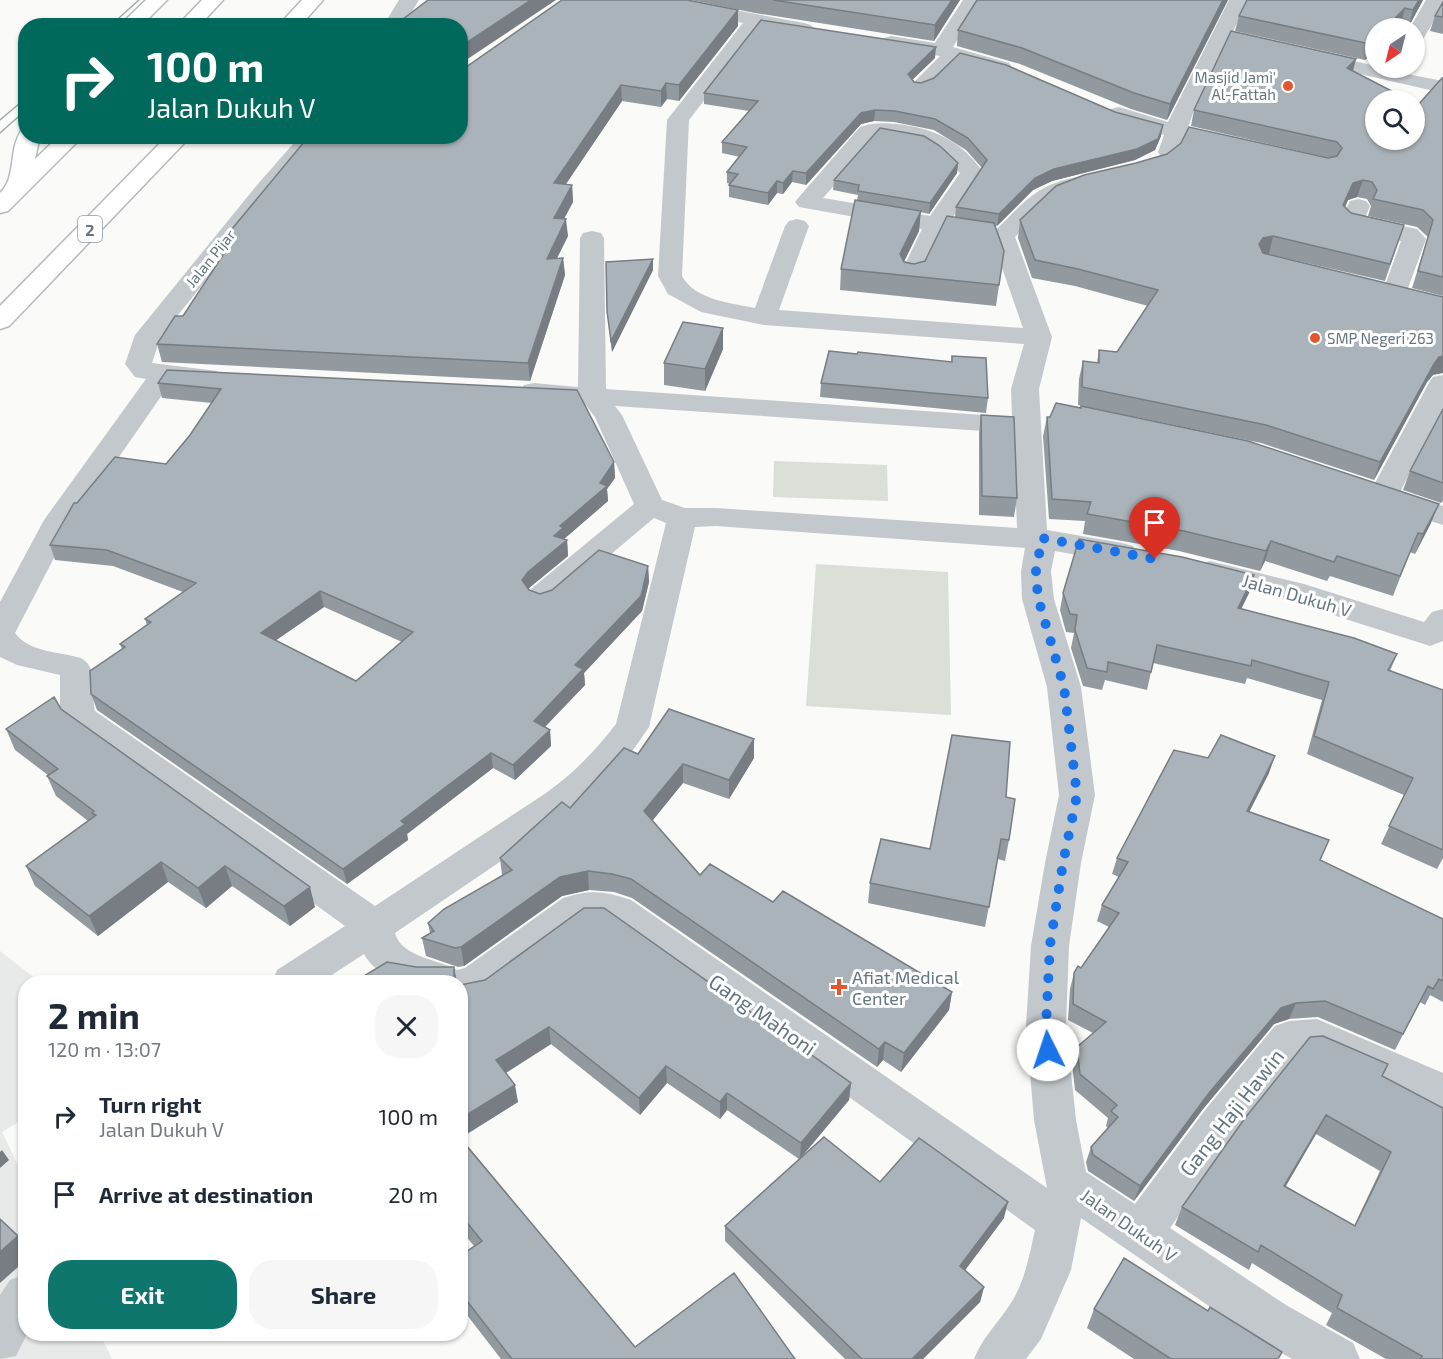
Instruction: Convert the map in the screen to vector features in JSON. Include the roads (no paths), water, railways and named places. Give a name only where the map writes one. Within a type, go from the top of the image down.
[{"type":"highway","points":[[138,18],[157,0]]},
{"type":"highway","points":[[195,18],[213,0]]},
{"type":"highway","points":[[296,18],[313,0]]},
{"type":"highway","points":[[20,187],[28,144]]},
{"type":"highway","points":[[0,206],[64,144]]},
{"type":"highway","name":"2","points":[[0,321],[172,144]]},
{"type":"street","points":[[398,18],[408,0]]},
{"type":"street","points":[[650,0],[825,32]]},
{"type":"street","points":[[920,87],[947,52],[973,0]]},
{"type":"street","points":[[1150,165],[1170,152],[1182,113],[1239,0]]},
{"type":"street","points":[[1425,20],[1436,0]]},
{"type":"street","points":[[755,21],[678,120],[670,276],[677,290],[710,307],[764,317],[1039,338],[1003,236]]},
{"type":"street","points":[[1220,36],[1254,44]]},
{"type":"street","points":[[871,39],[947,52],[1023,74]]},
{"type":"street","points":[[1289,52],[1365,66]]},
{"type":"street","points":[[1414,78],[1443,87]]},
{"type":"street","points":[[1105,108],[1176,132],[1244,148]]},
{"type":"street","points":[[912,275],[936,224],[972,172],[949,149],[933,138],[919,133],[885,128],[868,132],[807,202],[936,224],[1003,236]]},
{"type":"street","name":"Jalan Pijar","points":[[163,374],[144,371],[138,364],[148,335],[305,144]]},
{"type":"street","points":[[1003,236],[1042,197],[1061,189],[1113,175]]},
{"type":"street","points":[[1359,206],[1352,221],[1354,223],[1408,234],[1414,238],[1394,294]]},
{"type":"street","points":[[764,317],[797,226]]},
{"type":"street","points":[[592,238],[592,396],[608,415],[650,506],[682,518],[716,517],[1037,537]]},
{"type":"street","name":"Jalan Dukuh V","points":[[1039,338],[1025,389],[1035,415],[1038,598],[1064,687],[1077,795],[1050,945],[1046,1026],[1063,1202],[1140,1234],[1270,1321],[1337,1359]]},
{"type":"street","points":[[232,378],[163,374],[55,527],[0,633],[5,646],[15,652],[69,666],[76,670],[77,708],[83,719],[374,926],[379,946],[393,961],[430,975]]},
{"type":"street","points":[[1443,383],[1372,493],[1443,516]]},
{"type":"street","points":[[504,390],[592,396],[1035,415]]},
{"type":"street","points":[[542,596],[650,506]]},
{"type":"street","points":[[301,975],[559,803],[585,783],[608,760],[632,727],[682,518]]},
{"type":"street","name":"Jalan Dukuh V","points":[[1037,537],[1166,561],[1293,591],[1438,634]]},
{"type":"street","name":"Gang Mahoni","points":[[468,984],[474,983],[576,909],[601,906],[618,911],[1063,1202]]},
{"type":"street","name":"Gang Haji Hawin","points":[[1140,1234],[1220,1123],[1289,1038],[1317,1036],[1443,1092]]},
{"type":"street","points":[[997,1359],[1025,1323],[1049,1270],[1063,1202]]},
{"type":"street","points":[[0,1340],[4,1328],[18,1308]]},
{"type":"tram line","points":[[119,18],[139,0]]},
{"type":"tram line","points":[[0,120],[18,105]]},
{"type":"tram line","points":[[0,133],[18,117]]},
{"type":"place","name":"Masjid Jami' Al-Fattah","points":[[1288,86]]},
{"type":"place","name":"SMP Negeri 263","points":[[1315,338]]},
{"type":"place","name":"Afiat Medical Center","points":[[839,987]]}]
